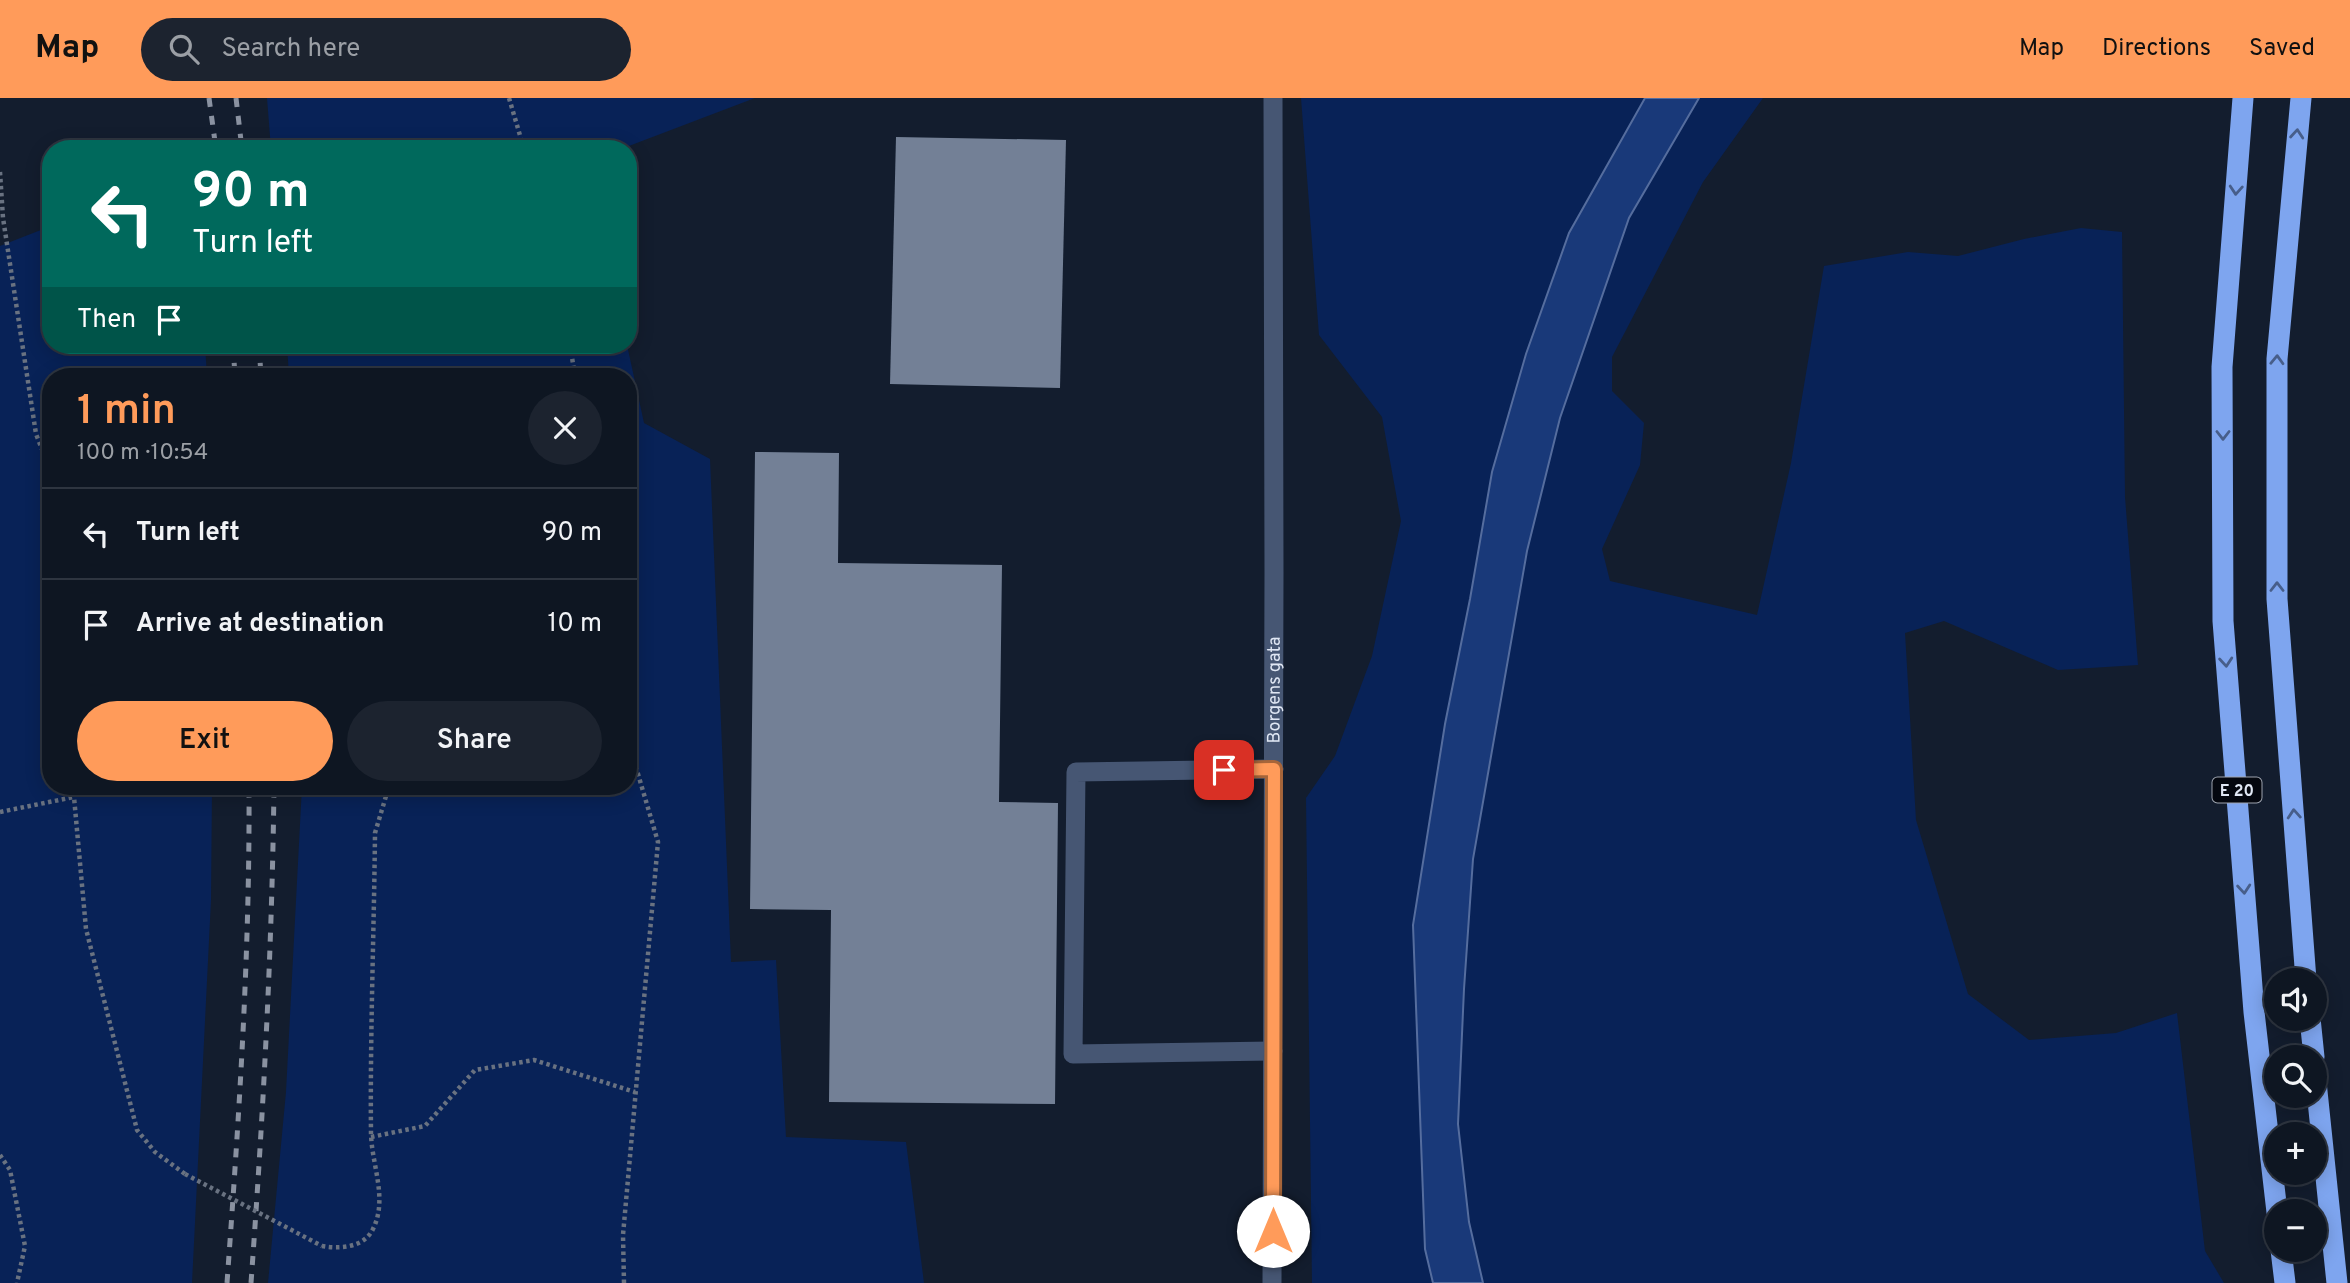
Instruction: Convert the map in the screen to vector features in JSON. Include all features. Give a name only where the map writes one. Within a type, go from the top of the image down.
[{"type":"highway","name":"E 20","points":[[2244,98],[2222,367],[2223,621],[2254,1012],[2276,1199]]},
{"type":"highway","points":[[2301,98],[2277,359],[2277,599],[2305,968]]},
{"type":"highway","points":[[2319,1108],[2337,1283]]},
{"type":"highway","points":[[2282,1262],[2285,1283]]},
{"type":"street","name":"Borgens gata","points":[[1272,1283],[1273,98]]},
{"type":"street","points":[[1273,1051],[1073,1054],[1076,772],[1274,769]]},
{"type":"path","points":[[509,98],[521,140]]},
{"type":"path","points":[[0,172],[3,218],[36,434],[42,449]]},
{"type":"path","points":[[624,1283],[623,1235],[658,842],[637,771]]},
{"type":"path","points":[[0,813],[74,797],[86,929],[137,1130],[155,1152],[185,1174],[322,1246],[340,1249],[356,1244],[373,1232],[381,1208],[371,1137],[375,833],[386,795]]},
{"type":"path","points":[[371,1137],[425,1126],[475,1070],[534,1060],[635,1092]]},
{"type":"path","points":[[0,1154],[10,1170],[24,1245],[17,1283]]},
{"type":"shaded area","points":[[267,98],[755,98],[637,143],[637,140],[270,140]]},
{"type":"shaded area","points":[[1301,98],[1645,98],[1569,233],[1526,354],[1492,472],[1445,724],[1425,1249],[1433,1283],[1312,1283],[1306,798],[1335,756],[1372,656],[1401,521],[1382,417],[1319,335]]},
{"type":"shaded area","points":[[1645,98],[1699,98],[1629,218],[1560,418],[1527,551],[1473,859],[1464,989],[1458,1124],[1469,1222],[1483,1283],[1433,1283],[1425,1249],[1413,925],[1445,724],[1492,472],[1526,354],[1569,233]]},
{"type":"shaded area","points":[[1699,98],[1763,98],[1703,182],[1612,357],[1612,391],[1644,423],[1640,465],[1602,549],[1610,581],[1757,615],[1791,463],[1824,266],[1908,252],[1958,256],[2081,228],[2122,232],[2125,497],[2138,665],[2058,670],[1944,621],[1905,633],[1916,820],[1968,994],[2029,1040],[2116,1033],[2177,1013],[2205,1251],[2224,1283],[1483,1283],[1469,1222],[1458,1124],[1464,989],[1473,859],[1527,551],[1560,418],[1629,218]]},
{"type":"shaded area","points":[[42,230],[42,354],[206,354],[206,368],[42,368],[42,795],[212,795],[211,900],[192,1283],[0,1283],[0,246]]},
{"type":"shaded area","points":[[288,354],[629,354],[632,368],[288,368]]},
{"type":"shaded area","points":[[637,391],[644,423],[710,459],[731,962],[776,960],[786,1137],[906,1142],[924,1283],[268,1283],[286,1092],[302,795],[637,795]]},
{"type":"building","points":[[896,137],[1066,140],[1060,388],[890,384]]},
{"type":"building","points":[[755,452],[839,453],[838,563],[1002,565],[999,802],[1058,803],[1055,1104],[829,1102],[831,910],[750,909]]},
{"type":"railway","points":[[209,98],[215,140]]},
{"type":"railway","points":[[236,98],[241,140]]},
{"type":"railway","points":[[234,354],[234,368]]},
{"type":"railway","points":[[260,354],[260,368]]},
{"type":"railway","points":[[227,1283],[246,972],[249,795]]},
{"type":"railway","points":[[251,1283],[266,1034],[274,795]]},
{"type":"route","points":[[1224,770],[1274,769],[1273,1231]]}]
